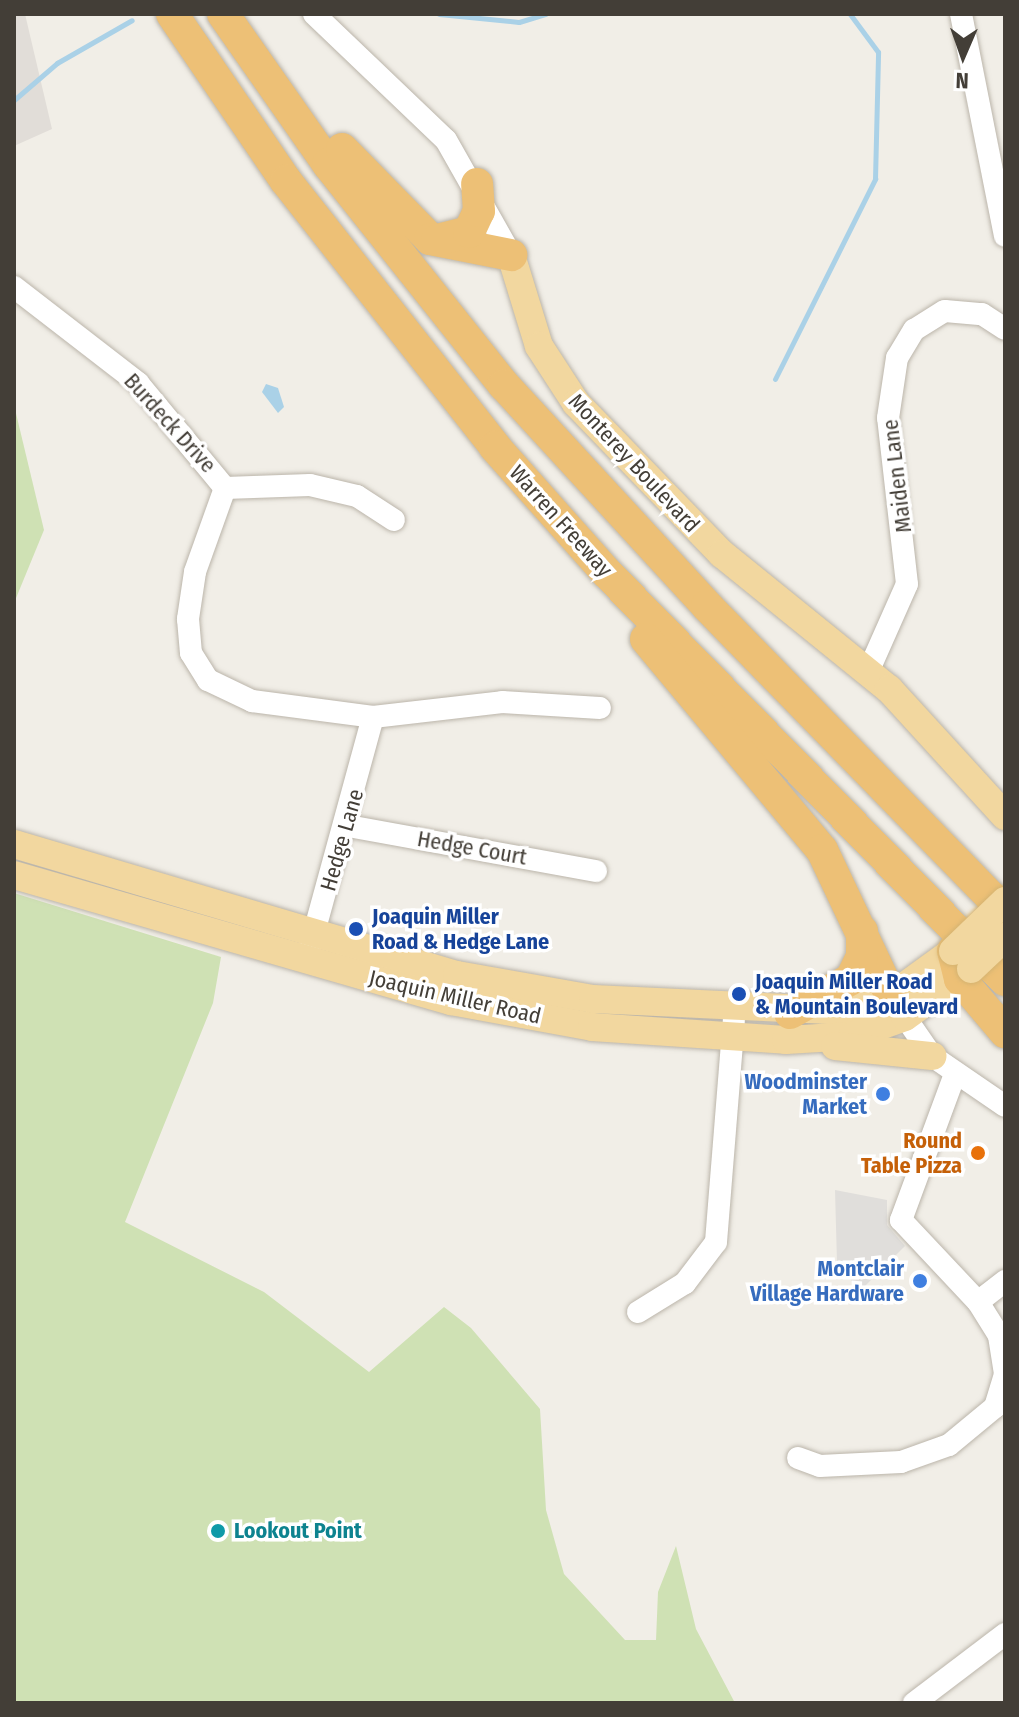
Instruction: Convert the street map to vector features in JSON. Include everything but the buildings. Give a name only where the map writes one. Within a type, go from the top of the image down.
[{"type":"highway","name":"Warren Freeway","points":[[172,14],[375,300],[606,572],[1005,980]]},
{"type":"highway","points":[[223,14],[328,164],[504,385],[707,606],[1005,911]]},
{"type":"highway","points":[[237,14],[365,175],[430,239],[511,255]]},
{"type":"highway","points":[[430,239],[469,232],[479,211],[477,184]]},
{"type":"highway","points":[[606,572],[623,612],[805,829],[855,909],[898,1007]]},
{"type":"highway","points":[[788,1026],[843,987],[858,968],[863,943],[855,909]]},
{"type":"highway","points":[[961,966],[1005,1032]]},
{"type":"main road","name":"Monterey Boulevard","points":[[511,255],[539,346],[576,403],[722,554],[868,672],[1005,816]]},
{"type":"main road","name":"Joaquin Miller Road","points":[[14,844],[310,947],[451,1001],[581,1025],[734,1037],[844,1011],[898,1007],[961,966]]},
{"type":"main road","name":"Joaquin Miller Road","points":[[14,875],[310,947],[593,999],[734,1007],[788,1026]]},
{"type":"main road","points":[[961,966],[1005,901]]},
{"type":"main road","points":[[961,966],[1005,937]]},
{"type":"main road","points":[[788,1026],[932,1056]]},
{"type":"street","name":"Monterey Boulevard","points":[[314,14],[426,120],[477,184],[511,255]]},
{"type":"street","points":[[961,14],[1005,236]]},
{"type":"street","name":"Burdeck Drive","points":[[14,287],[138,383],[225,488],[188,619],[191,653],[208,680],[252,701],[373,717],[502,702],[600,708]]},
{"type":"street","name":"Maiden Lane","points":[[868,672],[907,584],[888,418],[897,358],[914,330],[945,311],[982,314],[1005,329]]},
{"type":"street","points":[[225,488],[310,485],[357,496],[394,520]]},
{"type":"street","name":"Hedge Lane","points":[[310,947],[348,826],[373,717]]},
{"type":"street","name":"Hedge Court","points":[[348,826],[596,871]]},
{"type":"street","points":[[638,1312],[685,1283],[716,1242],[734,1007]]},
{"type":"street","points":[[898,1007],[932,1056],[1005,1106]]},
{"type":"street","points":[[798,1458],[820,1466],[901,1462],[949,1445],[995,1407],[1005,1374],[999,1336],[978,1302],[901,1220],[955,1074]]},
{"type":"street","points":[[978,1302],[1005,1281]]},
{"type":"street","points":[[914,1703],[1005,1634]]},
{"type":"shaded area","points":[[14,14],[25,14],[52,129],[14,146]]},
{"type":"shaded area","points":[[835,1190],[887,1200],[887,1225],[905,1246],[860,1291],[837,1263]]},
{"type":"green space","points":[[14,405],[44,530],[14,603]]},
{"type":"green space","points":[[14,893],[221,957],[213,1003],[125,1222],[264,1292],[369,1372],[444,1307],[471,1328],[540,1409],[546,1510],[564,1574],[625,1640],[656,1640],[658,1592],[676,1546],[696,1629],[735,1703],[14,1703]]},
{"type":"water","points":[[266,384],[278,388],[284,407],[278,413],[262,392]]},
{"type":"waterway","points":[[439,14],[519,22],[546,14]]},
{"type":"waterway","points":[[775,379],[875,179],[878,52],[850,14]]},
{"type":"waterway","points":[[14,100],[57,63],[132,20]]},
{"type":"place","name":"Joaquin Miller Road & Hedge Lane","points":[[356,929]]},
{"type":"place","name":"Joaquin Miller Road & Mountain Boulevard","points":[[739,994]]},
{"type":"place","name":"Woodminster Market","points":[[883,1094]]},
{"type":"place","name":"Round Table Pizza","points":[[978,1153]]},
{"type":"place","name":"Montclair Village Hardware","points":[[920,1281]]},
{"type":"place","name":"Lookout Point","points":[[218,1531]]}]
